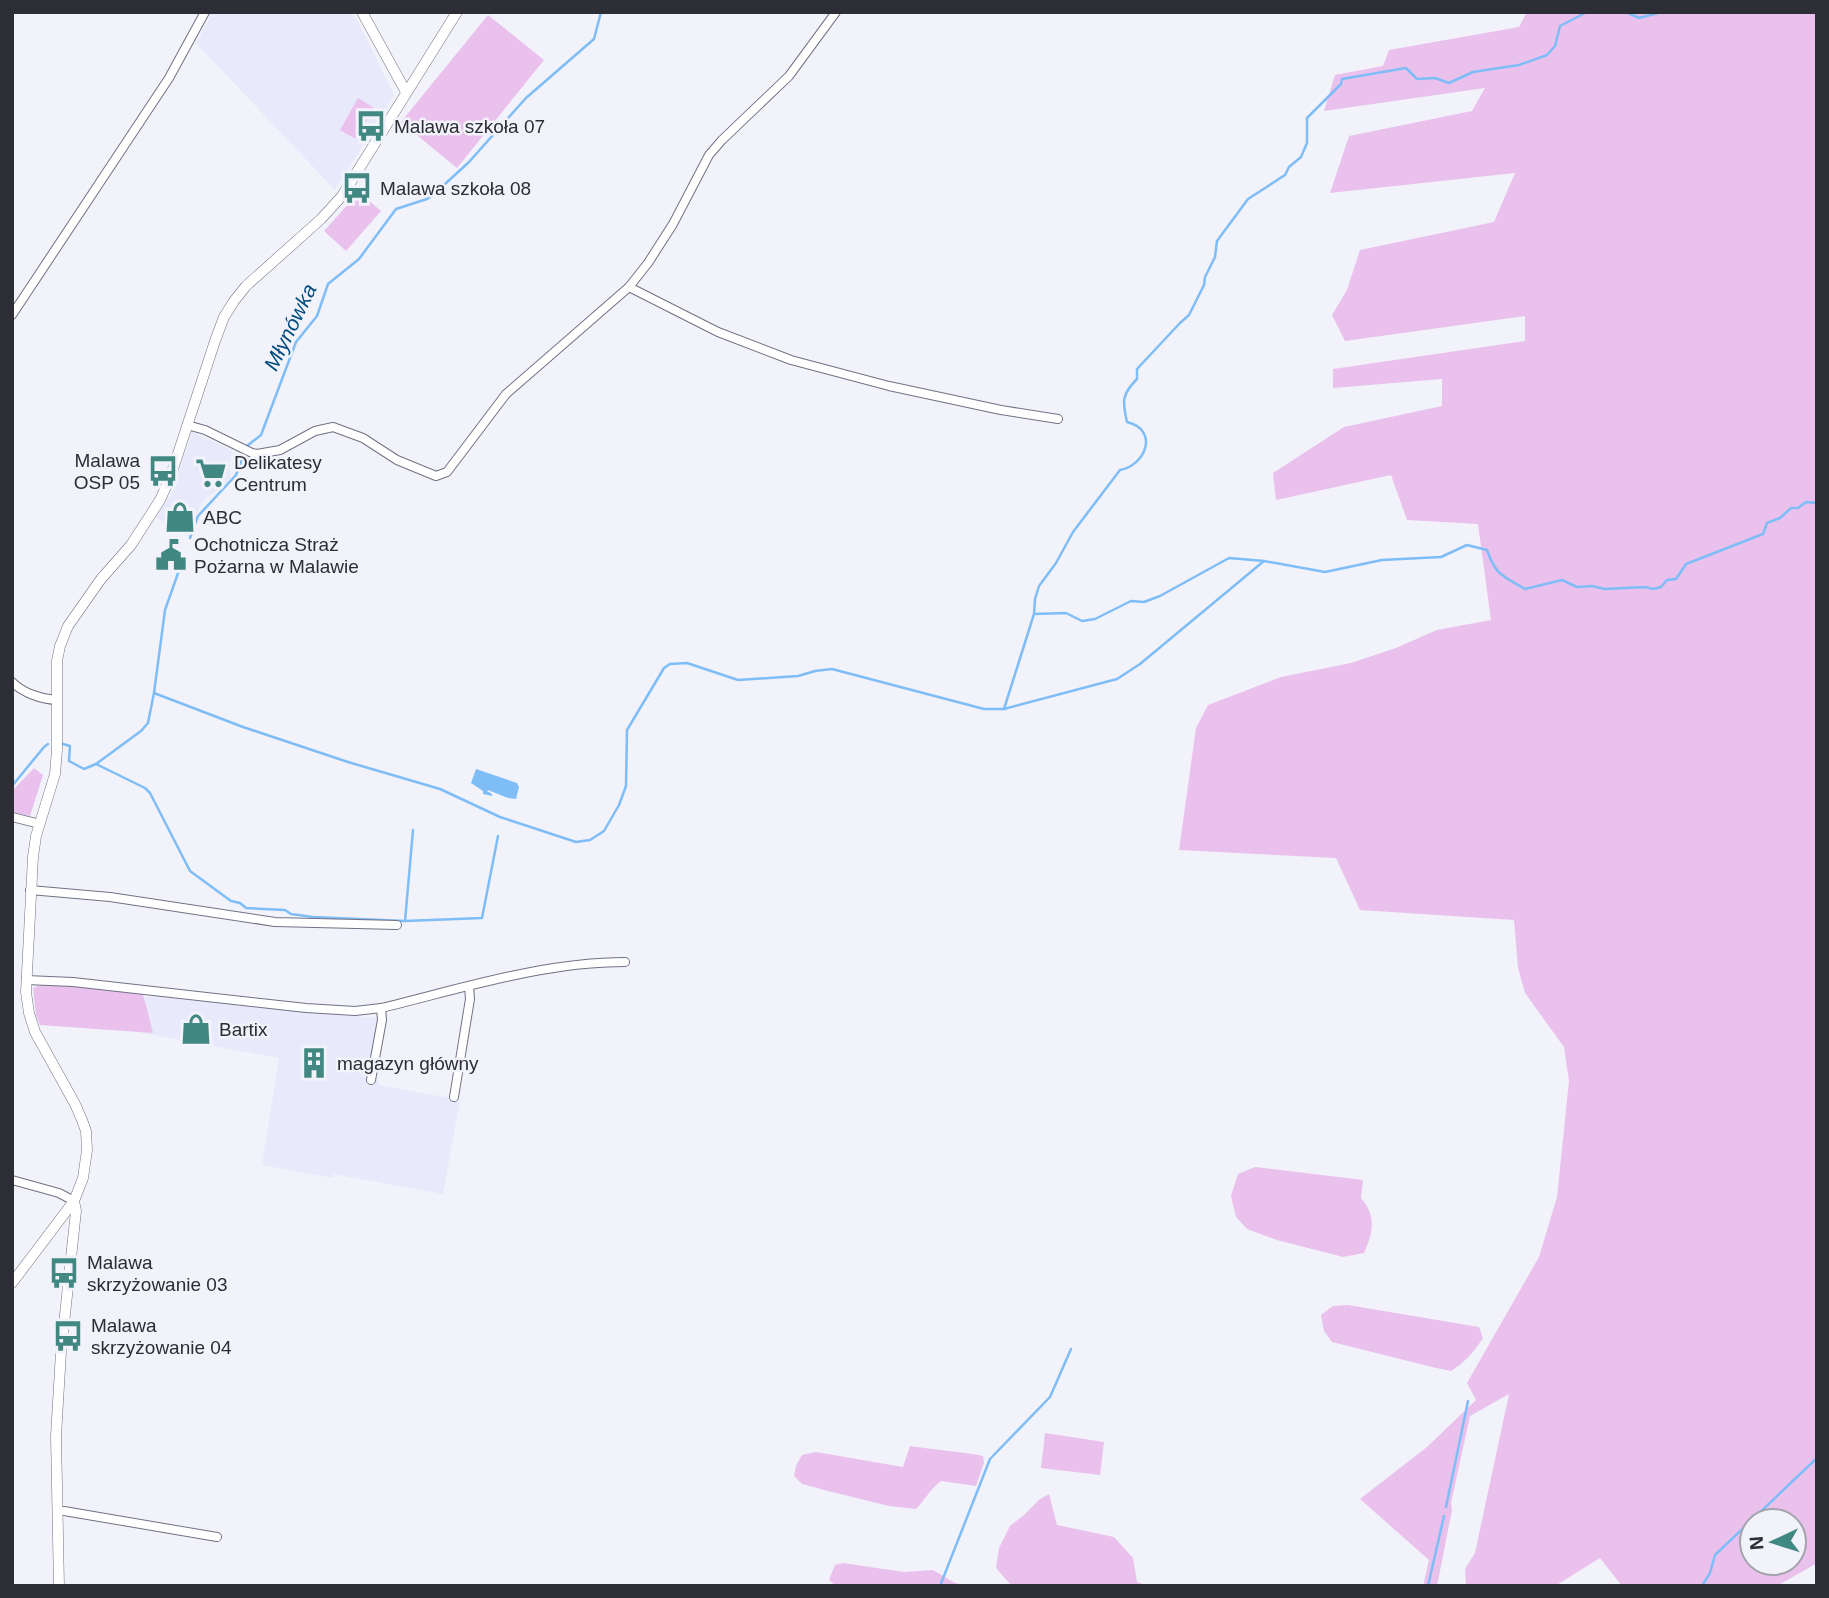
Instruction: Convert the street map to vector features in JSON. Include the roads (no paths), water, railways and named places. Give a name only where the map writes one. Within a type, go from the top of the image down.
[{"type":"street","points":[[12,316],[169,78],[205,12]]},
{"type":"street","points":[[362,12],[407,92]]},
{"type":"street","points":[[12,1283],[74,1201],[85,1170],[87,1150],[86,1131],[75,1104],[31,1023],[27,1003],[34,842],[55,774],[57,661],[60,646],[68,625],[131,545],[155,509],[170,478],[215,341],[234,301],[246,286],[314,226],[342,196],[457,12]]},
{"type":"street","points":[[187,425],[205,430],[252,453],[281,450],[315,431],[332,427],[363,438],[397,460],[436,476],[447,472],[506,394],[629,287],[673,224],[709,155],[789,76],[836,12]]},
{"type":"street","points":[[629,287],[718,332],[791,360],[889,386],[1058,419]]},
{"type":"street","points":[[12,682],[30,693],[56,700]]},
{"type":"street","points":[[12,817],[40,824]]},
{"type":"street","points":[[30,890],[121,898],[275,922],[397,925]]},
{"type":"street","points":[[26,980],[73,982],[355,1011],[380,1008],[561,966],[625,962]]},
{"type":"street","points":[[454,1097],[470,999],[469,987]]},
{"type":"street","points":[[371,1080],[382,1020],[380,1008]]},
{"type":"street","points":[[12,1180],[74,1201]]},
{"type":"street","points":[[59,1586],[55,1463],[61,1352],[76,1211],[74,1201]]},
{"type":"street","points":[[58,1511],[217,1537]]},
{"type":"water","points":[[476,769],[517,783],[519,787],[516,799],[488,790],[492,796],[483,794],[483,791],[471,783]]},
{"type":"waterway","name":"Młynówka","points":[[190,538],[198,516],[236,475],[247,446],[261,435],[296,342],[317,316],[328,284],[359,259],[396,209],[433,195],[469,162],[526,98],[594,39],[601,12]]},
{"type":"waterway","points":[[1034,614],[1039,586],[1056,563],[1073,532],[1120,470],[1136,462],[1145,448],[1143,432],[1127,422],[1124,409],[1124,398],[1137,379],[1137,369],[1189,315],[1215,257],[1217,241],[1248,199],[1285,175],[1289,167],[1301,157],[1307,143],[1307,118],[1341,84],[1342,79],[1406,68],[1417,79],[1435,78],[1449,83],[1473,72],[1519,65],[1547,55],[1555,46],[1560,26],[1587,12]]},
{"type":"waterway","points":[[1626,12],[1639,18],[1662,12]]},
{"type":"waterway","points":[[154,693],[243,727],[440,789],[500,817],[576,842],[590,840],[604,831],[619,805],[626,786],[627,730],[664,668],[670,664],[687,663],[738,680],[798,676],[832,669],[984,709],[1004,709],[1117,679],[1140,664],[1264,561],[1325,572],[1382,560],[1441,557],[1467,545],[1487,550],[1497,570],[1525,589],[1562,580],[1577,587],[1653,589],[1661,587],[1667,580],[1676,579],[1686,564],[1763,534],[1767,523],[1780,518],[1791,508],[1798,508],[1806,502],[1817,503]]},
{"type":"waterway","points":[[1004,709],[1034,614],[1066,613],[1082,621],[1095,619],[1131,601],[1144,602],[1160,596],[1229,558],[1264,561]]},
{"type":"waterway","name":"Młynówka","points":[[63,744],[70,746],[69,761],[84,769],[96,764],[148,723],[165,610],[182,562]]},
{"type":"waterway","name":"Młynówka","points":[[12,786],[48,744]]},
{"type":"waterway","points":[[96,764],[145,788],[190,871],[231,901],[246,908],[285,910],[291,914],[313,917],[405,921],[482,918],[498,836]]},
{"type":"waterway","points":[[405,921],[413,830]]},
{"type":"waterway","points":[[940,1586],[990,1459],[1050,1397],[1071,1349]]},
{"type":"waterway","points":[[1446,1507],[1468,1401]]},
{"type":"waterway","points":[[1702,1586],[1710,1573],[1715,1555],[1817,1458]]},
{"type":"waterway","points":[[1428,1586],[1444,1516]]},
{"type":"place","name":"Malawa szkoła 07","points":[[371,126]]},
{"type":"place","name":"Malawa szkoła 08","points":[[357,188]]},
{"type":"place","name":"Malawa OSP 05","points":[[163,471]]},
{"type":"place","name":"Delikatesy Centrum","points":[[211,473]]},
{"type":"place","name":"ABC","points":[[180,517]]},
{"type":"place","name":"Ochotnicza Straż Pożarna w Malawie","points":[[171,555]]},
{"type":"place","name":"Bartix","points":[[196,1029]]},
{"type":"place","name":"magazyn główny","points":[[314,1063]]},
{"type":"place","name":"Malawa skrzyżowanie 03","points":[[64,1273]]},
{"type":"place","name":"Malawa skrzyżowanie 04","points":[[68,1336]]}]
